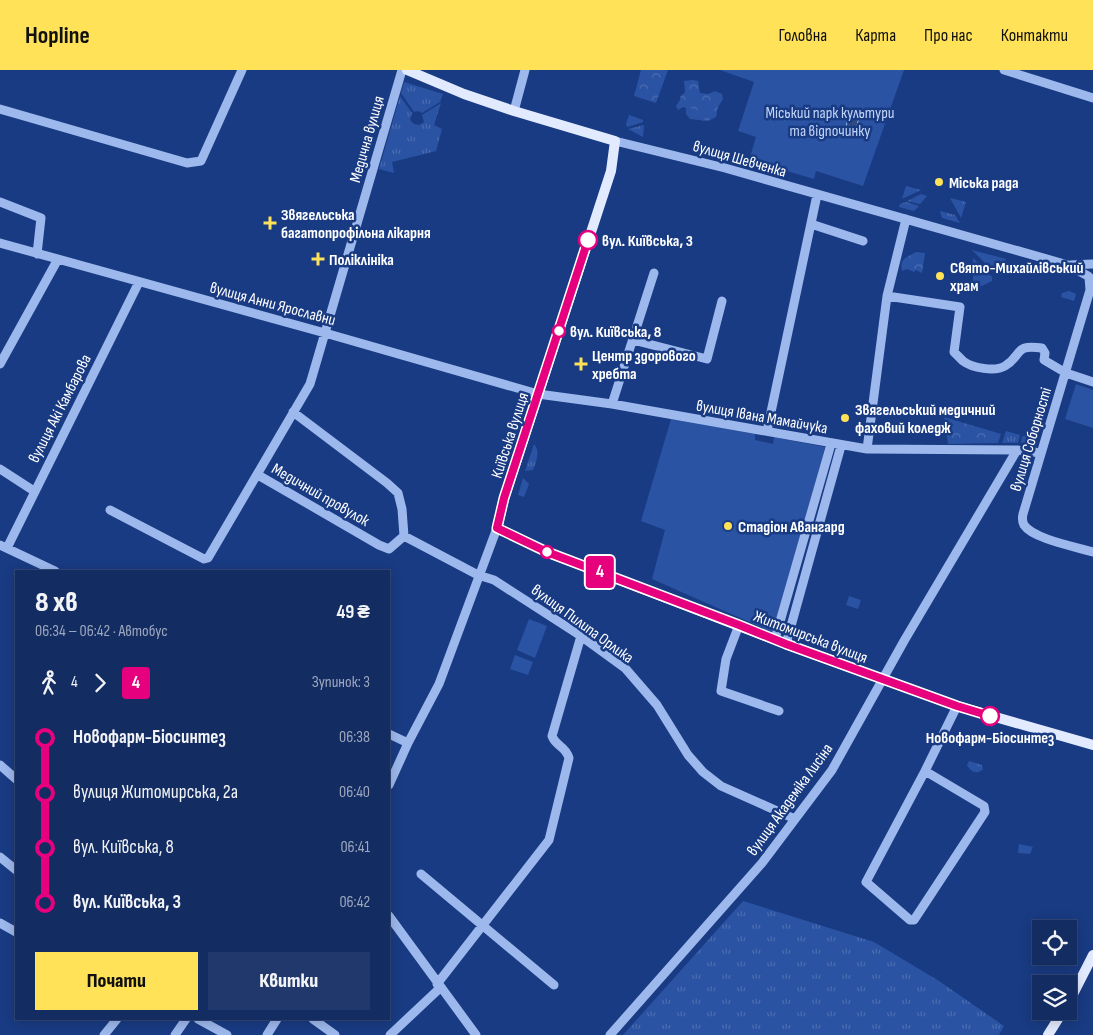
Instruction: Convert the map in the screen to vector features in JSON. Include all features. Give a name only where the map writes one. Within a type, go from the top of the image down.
[{"type":"main road","name":"вулиця Шевченка","points":[[407,70],[464,94],[615,141]]},
{"type":"main road","name":"Київська вулиця","points":[[497,528],[504,498],[610,171],[615,141]]},
{"type":"main road","name":"Житомирська вулиця","points":[[497,528],[547,552],[786,644],[957,706],[1093,745]]},
{"type":"main road","points":[[1077,988],[1092,961]]},
{"type":"main road","points":[[1048,1035],[1057,1020]]},
{"type":"street","points":[[0,109],[188,163],[201,161],[242,70]]},
{"type":"street","name":"Медична вулиця","points":[[325,332],[402,70]]},
{"type":"street","points":[[514,111],[525,70]]},
{"type":"street","points":[[1004,70],[1093,98]]},
{"type":"street","name":"вулиця Шевченка","points":[[615,141],[715,166],[1068,265],[1092,264]]},
{"type":"street","points":[[767,431],[817,195]]},
{"type":"street","points":[[0,202],[42,218],[37,254]]},
{"type":"street","points":[[867,449],[887,296],[906,219]]},
{"type":"street","points":[[811,224],[863,241]]},
{"type":"street","name":"вулиця Анни Ярославни","points":[[0,243],[325,332],[538,394]]},
{"type":"street","points":[[0,364],[58,260]]},
{"type":"street","name":"вулиця Соборності","points":[[1092,264],[1088,268],[1091,282],[1066,373],[1022,514],[1022,520],[1025,526],[1037,535],[1093,552]]},
{"type":"street","name":"вулиця Шевченка","points":[[1068,265],[1091,282]]},
{"type":"street","points":[[612,404],[654,273]]},
{"type":"street","name":"вулиця Акі Камбарова","points":[[3,546],[34,491],[139,282]]},
{"type":"street","points":[[887,296],[960,307],[954,352],[964,362],[977,367],[999,368],[1006,365],[1020,349],[1042,348],[1045,353],[1044,360],[1066,373],[1093,382]]},
{"type":"street","points":[[632,340],[706,358],[722,301]]},
{"type":"street","name":"Медичний провулок","points":[[325,332],[310,384],[258,475],[379,545],[389,549],[404,536]]},
{"type":"street","name":"вулиця Івана Мамайчука","points":[[538,394],[612,404],[867,449],[1017,450],[1041,453]]},
{"type":"street","points":[[293,412],[398,493],[402,509],[404,536],[478,575]]},
{"type":"street","points":[[775,639],[831,444]]},
{"type":"street","points":[[786,644],[842,446]]},
{"type":"street","name":"вулиця Академіка Лисіна","points":[[610,1035],[762,863],[832,770],[1017,450]]},
{"type":"street","points":[[0,469],[34,491]]},
{"type":"street","points":[[110,510],[206,558],[258,475]]},
{"type":"street","name":"Київська вулиця","points":[[390,783],[439,684],[497,528]]},
{"type":"street","points":[[3,546],[53,570]]},
{"type":"street","name":"вулиця Пилипа Орлика","points":[[478,575],[494,580],[581,636],[625,668],[657,706],[688,756],[721,786],[795,819]]},
{"type":"street","points":[[739,625],[726,659],[721,691],[779,711]]},
{"type":"street","points":[[390,1035],[438,986],[549,840],[568,758],[567,751],[552,736],[581,636]]},
{"type":"street","points":[[925,772],[984,806],[985,812],[914,920],[910,920],[866,882],[925,772],[957,706]]},
{"type":"street","points":[[390,735],[408,744]]},
{"type":"street","points":[[0,765],[15,778]]},
{"type":"street","points":[[0,857],[15,869]]},
{"type":"street","points":[[421,874],[554,985]]},
{"type":"street","points":[[390,917],[438,986],[476,1035]]},
{"type":"street","points":[[0,923],[15,931]]},
{"type":"street","points":[[104,1035],[116,1020]]},
{"type":"street","points":[[175,1035],[185,1020]]},
{"type":"street","points":[[200,1020],[226,1035]]},
{"type":"street","points":[[267,1035],[276,1020]]},
{"type":"street","points":[[314,1020],[323,1031],[335,1035]]},
{"type":"green space","points":[[641,70],[668,70],[656,103],[634,96]]},
{"type":"green space","name":"Міський парк культури та відпочинку","points":[[720,70],[904,70],[863,186],[816,171],[814,179],[749,160],[756,137],[738,131],[754,82]]},
{"type":"green space","points":[[684,81],[698,81],[700,93],[708,94],[715,91],[722,94],[723,99],[718,107],[716,117],[708,121],[690,119],[686,114],[686,108],[683,107],[678,110],[676,106],[680,97],[685,92]]},
{"type":"green space","points":[[404,82],[443,94],[440,102],[422,113],[414,112],[401,93]]},
{"type":"green space","points":[[400,96],[412,113],[410,120],[414,124],[419,125],[424,122],[422,115],[441,103],[434,125],[442,129],[436,151],[392,162],[394,173],[379,169]]},
{"type":"green space","points":[[690,108],[706,113],[704,121],[687,115]]},
{"type":"green space","points":[[629,115],[643,120],[643,122],[627,127]]},
{"type":"green space","points":[[644,125],[643,137],[628,129]]},
{"type":"green space","points":[[906,186],[921,190],[902,199]]},
{"type":"green space","points":[[921,194],[927,196],[920,204],[907,201]]},
{"type":"green space","points":[[950,198],[966,202],[961,218]]},
{"type":"green space","points":[[906,202],[919,206],[914,211],[899,207],[900,204]]},
{"type":"green space","points":[[940,211],[955,215],[960,223],[942,218]]},
{"type":"green space","points":[[972,250],[1006,259],[1000,275],[996,274]]},
{"type":"green space","points":[[916,252],[925,253],[922,273],[907,269],[902,271],[903,261]]},
{"type":"green space","points":[[973,258],[992,277],[992,281],[973,290]]},
{"type":"green space","points":[[1069,291],[1076,294],[1074,301],[1061,297],[1062,293]]},
{"type":"green space","points":[[1076,384],[1093,390],[1093,428],[1065,419]]},
{"type":"green space","points":[[944,417],[1001,434],[998,443],[948,444]]},
{"type":"green space","name":"Стадіон Авангард","points":[[671,419],[755,434],[755,440],[773,444],[774,437],[825,447],[774,633],[652,579],[665,530],[641,521]]},
{"type":"green space","points":[[1038,428],[1034,443],[1021,443],[1022,437]]},
{"type":"green space","points":[[1006,431],[1020,435],[1018,443],[1002,443]]},
{"type":"green space","points":[[534,444],[538,453],[533,470],[525,471]]},
{"type":"green space","points":[[523,478],[529,484],[524,497],[518,495]]},
{"type":"green space","points":[[849,596],[861,600],[858,609],[846,605]]},
{"type":"green space","points":[[529,619],[547,626],[535,658],[517,650]]},
{"type":"green space","points":[[515,655],[533,662],[528,675],[510,669]]},
{"type":"green space","points":[[969,761],[982,765],[983,769],[979,772],[972,771],[967,765]]},
{"type":"green space","points":[[1019,844],[1033,847],[1030,854],[1018,853]]},
{"type":"green space","points":[[743,901],[874,942],[939,981],[1004,1026],[999,1035],[623,1035]]},
{"type":"water","points":[[849,114],[859,117],[855,134],[845,131]]},
{"type":"bus line","name":"4","points":[[588,240],[568,307],[504,498],[497,528],[547,552],[786,644],[957,706],[990,716]]},
{"type":"place","name":"Міська рада","points":[[939,182]]},
{"type":"place","name":"Звягельська багатопрофільна лікарня","points":[[270,223]]},
{"type":"place","name":"вул. Київська, 3","points":[[588,240]]},
{"type":"place","name":"Поліклініка","points":[[318,259]]},
{"type":"place","name":"Свято-Михайлiвський храм","points":[[940,276]]},
{"type":"place","name":"вул. Київська, 8","points":[[559,331]]},
{"type":"place","name":"Центр здорового хребта","points":[[581,364]]},
{"type":"place","name":"Звягельський медичний фаховий коледж","points":[[845,418]]},
{"type":"place","name":"Стадіон Авангард","points":[[728,526]]},
{"type":"place","name":"Новофарм-Біосинтез","points":[[990,716]]}]
